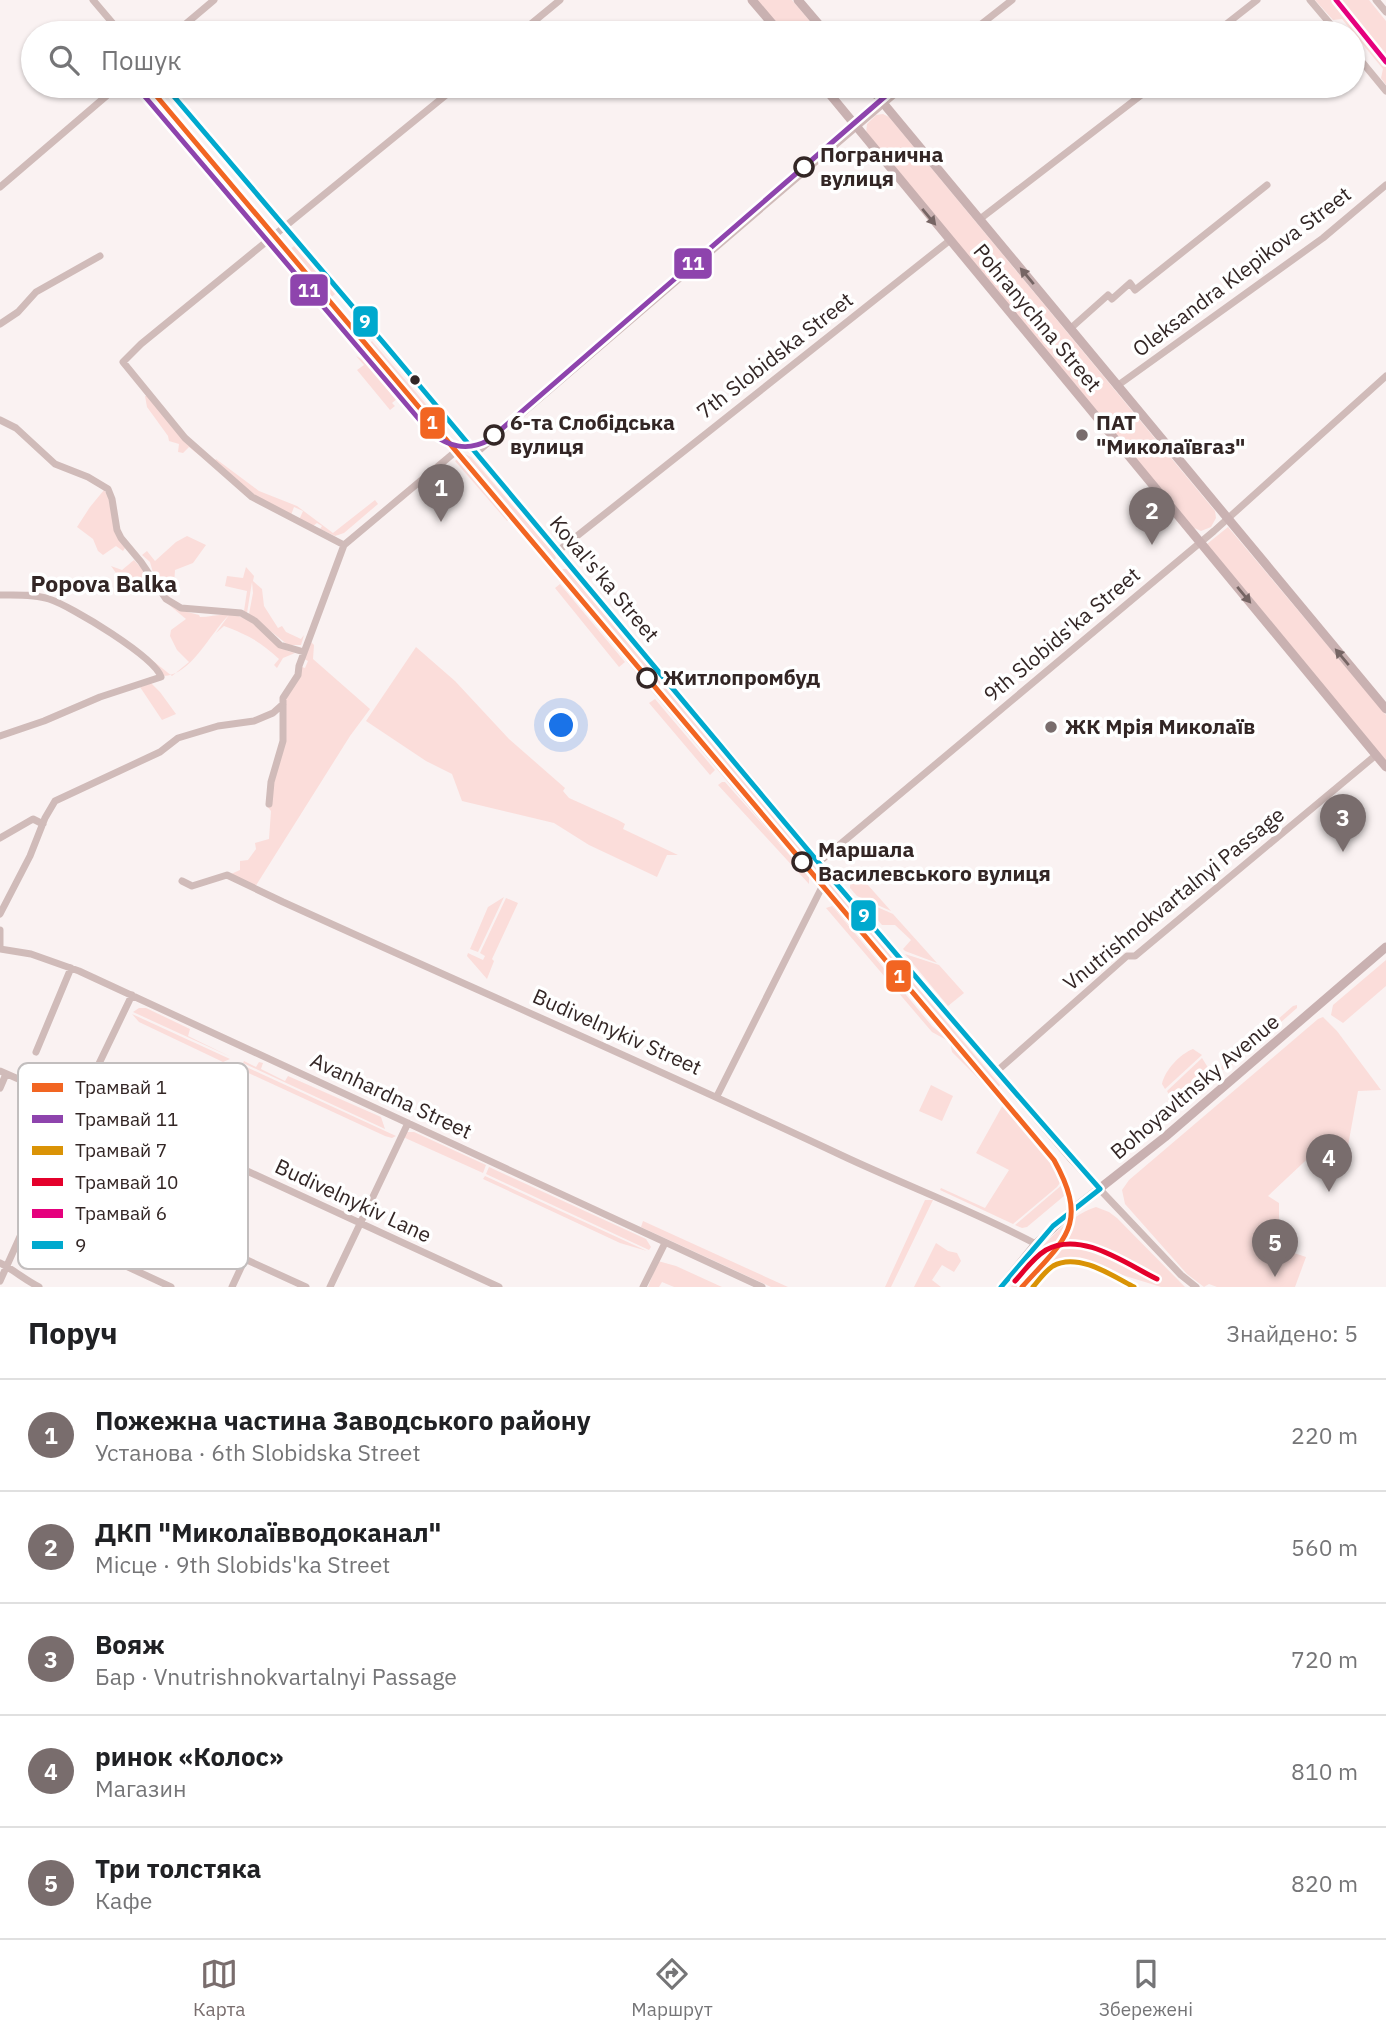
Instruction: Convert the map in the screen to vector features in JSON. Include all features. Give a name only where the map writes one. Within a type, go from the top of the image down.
[{"type":"main road","points":[[752,0],[769,21]]},
{"type":"main road","points":[[798,0],[816,21]]},
{"type":"main road","name":"Pohranychna Street","points":[[833,98],[1386,767]]},
{"type":"main road","name":"Pohranychna Street","points":[[880,98],[1386,709]]},
{"type":"main road","name":"Bohoyavltnsky Avenue","points":[[1001,1287],[1036,1244],[1071,1211],[1165,1137],[1386,947]]},
{"type":"street","points":[[93,0],[111,21]]},
{"type":"street","points":[[189,21],[214,0]]},
{"type":"street","points":[[535,21],[561,0]]},
{"type":"street","points":[[985,21],[1012,0]]},
{"type":"street","points":[[1230,21],[1257,0]]},
{"type":"street","points":[[1310,0],[1328,21]]},
{"type":"street","points":[[1376,0],[1386,12]]},
{"type":"street","points":[[1365,66],[1386,91]]},
{"type":"street","points":[[0,187],[104,98]]},
{"type":"street","name":"Koval's'ka Street","points":[[175,98],[467,442],[828,875],[1100,1189]]},
{"type":"street","points":[[344,545],[252,497],[185,438],[123,362],[264,241],[285,227],[442,98]]},
{"type":"street","points":[[476,453],[888,98]]},
{"type":"street","points":[[980,219],[1137,98]]},
{"type":"street","points":[[1071,327],[1108,295],[1112,299],[1130,283],[1135,290],[1267,185]]},
{"type":"street","name":"Oleksandra Klepikova Street","points":[[1117,386],[1323,238],[1386,185]]},
{"type":"street","name":"7th Slobidska Street","points":[[558,551],[949,241]]},
{"type":"street","points":[[0,324],[18,312],[36,292],[100,256]]},
{"type":"street","name":"9th Slobids'ka Street","points":[[819,862],[1200,543],[1386,376]]},
{"type":"street","points":[[0,420],[16,428],[55,464],[88,477],[108,489],[121,538],[166,599],[181,608],[241,613],[255,621],[279,645],[304,652]]},
{"type":"street","points":[[269,804],[271,782],[283,741],[283,698],[298,675],[298,667],[344,545],[467,442]]},
{"type":"street","points":[[0,595],[35,596],[66,607],[143,655],[157,667],[161,677],[100,697],[0,736]]},
{"type":"street","points":[[0,914],[34,848],[48,812],[57,800],[162,750],[176,739],[218,726],[261,718],[273,713],[283,704]]},
{"type":"street","name":"Vnutrishnokvartalnyi Passage","points":[[996,1072],[1127,956],[1135,956],[1376,755]]},
{"type":"street","points":[[0,838],[32,820],[43,824]]},
{"type":"street","name":"Budivelnykiv Street","points":[[182,881],[192,886],[223,874],[233,876],[382,947],[717,1096],[1036,1244]]},
{"type":"street","points":[[717,1096],[828,875]]},
{"type":"street","points":[[0,930],[0,947]]},
{"type":"street","name":"Avanhardna Street","points":[[0,947],[71,968],[132,995],[762,1287]]},
{"type":"street","points":[[36,1052],[71,968]]},
{"type":"street","points":[[99,1063],[132,995]]},
{"type":"street","points":[[0,1088],[3,1073]]},
{"type":"street","points":[[330,1287],[408,1123]]},
{"type":"street","name":"Budivelnykiv Lane","points":[[248,1171],[499,1287]]},
{"type":"street","points":[[1100,1189],[1181,1275],[1196,1287]]},
{"type":"street","points":[[0,1281],[3,1265],[18,1237]]},
{"type":"street","points":[[643,1287],[665,1243]]},
{"type":"street","points":[[248,1260],[306,1287]]},
{"type":"street","points":[[3,1265],[20,1278],[39,1287]]},
{"type":"street","points":[[132,1269],[171,1287]]},
{"type":"street","points":[[232,1287],[240,1269]]},
{"type":"shaded area","points":[[757,0],[792,0],[810,21],[775,21]]},
{"type":"shaded area","points":[[1315,0],[1369,0],[1386,21],[1386,85],[1381,78],[1383,69],[1365,47],[1365,21],[1333,20]]},
{"type":"shaded area","points":[[876,115],[889,117],[1215,511],[1216,518],[1211,527],[1201,531],[1192,527],[866,134],[867,124]]},
{"type":"shaded area","points":[[294,246],[335,294],[324,304],[315,304],[280,258]]},
{"type":"shaded area","points":[[372,341],[437,417],[432,422],[416,403],[410,407],[362,350]]},
{"type":"shaded area","points":[[356,356],[370,364],[398,398],[392,403],[395,406],[390,410],[357,370],[364,365]]},
{"type":"shaded area","points":[[145,396],[200,456],[189,447],[183,453],[178,452],[179,444],[169,441],[147,407]]},
{"type":"shaded area","points":[[465,454],[471,457],[554,554],[556,558],[550,566],[455,461]]},
{"type":"shaded area","points":[[216,459],[259,491],[297,506],[333,533],[375,500],[378,504],[344,533],[335,536],[320,529],[322,526],[317,523],[313,526],[299,520],[303,511],[294,507],[291,515],[253,496],[213,463]]},
{"type":"shaded area","points":[[104,490],[108,496],[116,533],[125,548],[123,551],[116,546],[103,555],[98,551],[93,539],[77,527]]},
{"type":"shaded area","points":[[1228,527],[1386,715],[1386,761],[1207,544]]},
{"type":"shaded area","points":[[187,536],[206,545],[193,563],[175,570],[174,585],[169,598],[154,576],[150,562],[142,555],[147,551],[155,561]]},
{"type":"shaded area","points":[[134,560],[147,579],[129,591],[111,566],[122,570]]},
{"type":"shaded area","points":[[246,567],[254,576],[253,581],[262,589],[264,606],[278,628],[282,626],[286,632],[301,639],[304,635],[301,645],[288,645],[249,614],[252,582],[247,613],[244,611],[247,591],[225,586],[227,576],[243,578]]},
{"type":"shaded area","points":[[567,569],[819,872],[817,883],[773,836],[555,576]]},
{"type":"shaded area","points":[[560,584],[625,662],[619,667],[555,588]]},
{"type":"shaded area","points":[[168,604],[200,617],[228,614],[246,619],[278,646],[295,653],[283,658],[277,668],[274,665],[279,659],[254,639],[224,626],[216,633],[229,615],[191,661],[177,672],[189,662],[177,650],[170,636],[171,630],[186,619]]},
{"type":"shaded area","points":[[311,642],[314,645],[313,659],[370,709],[350,736],[255,887],[231,874],[240,870],[240,861],[248,860],[256,849],[255,843],[269,839],[271,811],[266,805],[277,768],[285,698],[302,667],[305,668],[308,661],[304,659]]},
{"type":"shaded area","points":[[416,647],[455,681],[509,739],[565,788],[563,791],[569,798],[618,820],[625,824],[623,829],[678,855],[667,855],[657,877],[589,845],[554,823],[462,801],[452,774],[426,761],[366,721]]},
{"type":"shaded area","points":[[143,653],[170,675],[163,676],[159,668]]},
{"type":"shaded area","points":[[151,683],[176,714],[162,720],[140,687]]},
{"type":"shaded area","points":[[655,699],[715,770],[710,775],[649,703]]},
{"type":"shaded area","points":[[725,782],[809,877],[809,884],[718,785]]},
{"type":"shaded area","points":[[851,866],[891,911],[857,896],[850,888]]},
{"type":"shaded area","points":[[830,884],[1000,1085],[995,1092],[969,1063],[994,1094],[952,1052],[950,1042],[932,1032],[826,908],[832,906],[932,1026],[951,1042],[968,1063],[952,1041],[936,1027],[835,909],[824,893]]},
{"type":"shaded area","points":[[504,897],[478,952],[470,949],[488,907]]},
{"type":"shaded area","points":[[506,898],[518,903],[492,959],[494,961],[487,979],[467,956],[468,953],[483,960],[485,956],[480,953]]},
{"type":"shaded area","points":[[859,899],[893,914],[937,963],[905,951],[903,949],[911,940],[895,925],[882,925]]},
{"type":"shaded area","points":[[905,954],[939,965],[964,993],[948,1006]]},
{"type":"shaded area","points":[[1386,960],[1386,986],[1343,1023],[1331,1015],[1333,1005]]},
{"type":"shaded area","points":[[1297,1005],[1297,1008],[1229,1068],[1221,1069],[1223,1062],[1238,1049],[1243,1050]]},
{"type":"shaded area","points":[[146,1008],[190,1029],[188,1036],[231,1057],[133,1012]]},
{"type":"shaded area","points":[[132,1014],[230,1059],[223,1062],[139,1022]]},
{"type":"shaded area","points":[[1323,1017],[1337,1031],[1381,1090],[1358,1091],[1345,1162],[1327,1159],[1319,1148],[1268,1196],[1279,1203],[1279,1248],[1306,1257],[1295,1287],[1217,1287],[1209,1284],[1204,1287],[1187,1274],[1125,1204],[1122,1190],[1129,1180]]},
{"type":"shaded area","points":[[1193,1049],[1202,1055],[1165,1089],[1162,1084],[1170,1068]]},
{"type":"shaded area","points":[[1202,1058],[1212,1074],[1209,1080],[1176,1107],[1167,1091]]},
{"type":"shaded area","points":[[259,1062],[263,1063],[261,1069],[285,1081],[288,1076],[381,1117],[385,1129],[248,1065],[248,1063],[256,1067]]},
{"type":"shaded area","points":[[248,1068],[396,1136],[385,1136],[248,1073]]},
{"type":"shaded area","points":[[931,1085],[953,1096],[942,1121],[919,1111]]},
{"type":"shaded area","points":[[1004,1103],[1049,1156],[1062,1180],[1013,1224],[940,1190],[941,1188],[985,1208],[1009,1170],[976,1153]]},
{"type":"shaded area","points":[[407,1132],[414,1132],[486,1165],[483,1173],[403,1137]]},
{"type":"shaded area","points":[[489,1167],[646,1239],[651,1247],[649,1250],[486,1174]]},
{"type":"shaded area","points":[[485,1176],[647,1251],[620,1243],[483,1179]]},
{"type":"shaded area","points":[[1063,1184],[1066,1193],[1064,1196],[1027,1227],[1015,1225]]},
{"type":"shaded area","points":[[925,1200],[933,1200],[891,1287],[885,1287]]},
{"type":"shaded area","points":[[1096,1207],[1117,1218],[1185,1287],[1161,1287],[1074,1260],[1044,1270],[1031,1287],[1011,1287],[1059,1230],[1070,1220]]},
{"type":"shaded area","points":[[643,1221],[788,1287],[771,1287],[641,1227]]},
{"type":"shaded area","points":[[936,1243],[957,1253],[961,1261],[954,1272],[942,1265],[932,1280],[941,1287],[914,1287]]},
{"type":"shaded area","points":[[658,1261],[676,1266],[722,1287],[674,1287],[662,1282],[659,1287],[648,1287]]},
{"type":"tram line","name":"6","points":[[1336,0],[1353,21]]},
{"type":"tram line","name":"6","points":[[1365,36],[1386,62]]},
{"type":"tram line","name":"11","points":[[146,98],[429,431],[443,441],[465,447],[489,440],[883,98]]},
{"type":"tram line","name":"1","points":[[158,98],[1054,1160],[1065,1182],[1070,1201],[1068,1230],[1061,1243],[1022,1287]]},
{"type":"tram line","name":"10","points":[[1015,1281],[1033,1260],[1046,1250],[1074,1244],[1103,1251],[1157,1279]]},
{"type":"tram line","name":"7","points":[[1033,1287],[1053,1266],[1063,1262],[1095,1267],[1134,1287]]},
{"type":"transit line","name":"9","points":[[175,98],[842,890],[1100,1189]]},
{"type":"transit line","name":"9","points":[[1001,1287],[1053,1226],[1100,1189]]},
{"type":"place","name":"Погранична вулиця","points":[[804,167]]},
{"type":"place","name":"6-та Слобідська вулиця","points":[[494,435]]},
{"type":"place","name":"ПАТ \"Миколаївгаз\"","points":[[1082,435]]},
{"type":"place","name":"Пожежна частина Заводського району","points":[[441,522]]},
{"type":"place","name":"ДКП \"Миколаївводоканал\"","points":[[1152,545]]},
{"type":"place","name":"Житлопромбуд","points":[[647,678]]},
{"type":"place","name":"ЖК Мрія Миколаїв","points":[[1051,727]]},
{"type":"place","name":"Вояж","points":[[1343,852]]},
{"type":"place","name":"Маршала Василевського вулиця","points":[[802,862]]},
{"type":"place","name":"ринок «Колос»","points":[[1329,1192]]},
{"type":"place","name":"Три толстяка","points":[[1275,1277]]},
{"type":"district","name":"Popova Balka","points":[[104,584]]}]
